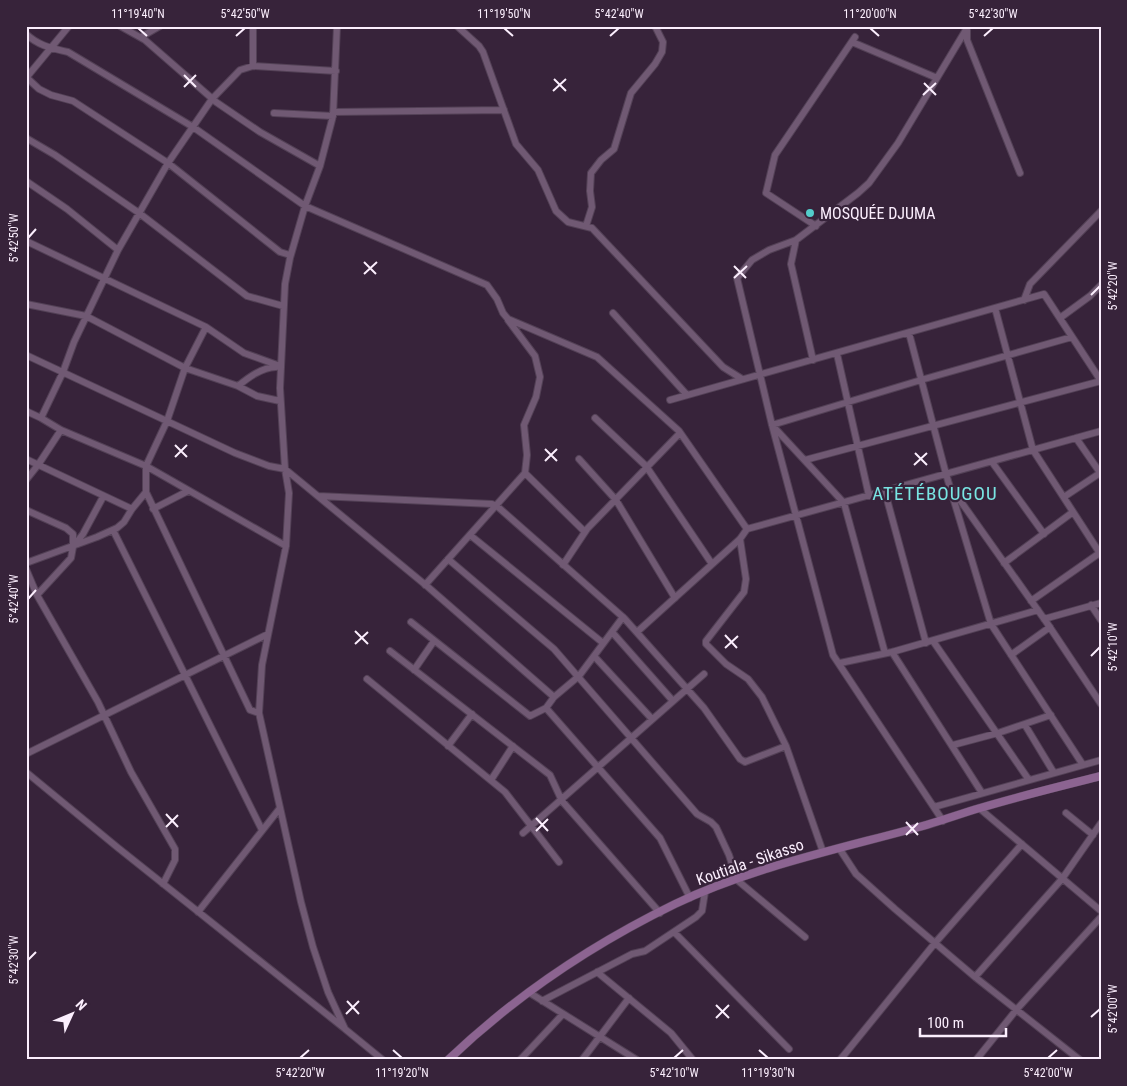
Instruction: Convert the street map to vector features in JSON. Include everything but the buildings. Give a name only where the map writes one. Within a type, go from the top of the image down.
[{"type":"main road","name":"Koutiala - Sikasso","points":[[448,1060],[470,1040],[575,960],[690,898],[824,852],[943,821],[979,808],[1101,776]]},
{"type":"street","points":[[69,26],[26,77],[51,95],[73,101],[168,163],[280,252],[290,255]]},
{"type":"street","points":[[120,26],[141,37],[212,98],[260,132],[320,166]]},
{"type":"street","points":[[141,37],[160,26]]},
{"type":"street","points":[[253,26],[253,66]]},
{"type":"street","points":[[337,26],[333,114],[320,166],[290,255],[285,284],[280,366],[280,402],[285,469],[289,493],[286,546],[262,664],[259,713],[313,947],[328,992],[345,1029]]},
{"type":"street","points":[[457,26],[479,46],[516,144],[538,170],[556,212],[568,222],[592,228],[723,367],[742,379]]},
{"type":"street","points":[[586,226],[592,208],[590,191],[592,172],[601,160],[614,149],[631,93],[655,64],[662,52],[662,42],[655,26]]},
{"type":"street","points":[[943,821],[834,654],[772,425],[737,278],[752,260],[769,250],[796,240],[869,183],[898,143],[968,27]]},
{"type":"street","points":[[968,27],[967,40],[1020,173]]},
{"type":"street","points":[[26,34],[34,42],[50,49],[68,52],[193,127],[305,206],[487,285],[497,299],[502,313],[531,349],[535,356],[540,377],[536,397],[524,425],[527,455],[525,473],[425,585]]},
{"type":"street","points":[[816,226],[766,193],[775,155],[854,40],[937,78]]},
{"type":"street","points":[[41,418],[63,372],[86,316],[118,250],[168,163],[212,98],[240,70],[253,66],[336,71]]},
{"type":"street","points":[[274,113],[333,114],[504,110]]},
{"type":"street","points":[[26,138],[55,155],[138,213],[247,296],[283,306]]},
{"type":"street","points":[[26,182],[67,209],[118,250]]},
{"type":"street","points":[[1024,300],[1030,284],[1101,211]]},
{"type":"street","points":[[26,240],[206,327],[244,353],[280,366]]},
{"type":"street","points":[[796,240],[791,264],[813,360]]},
{"type":"street","points":[[1060,318],[1090,296],[1101,285]]},
{"type":"street","points":[[670,400],[1044,294],[1101,381],[805,460]]},
{"type":"street","points":[[26,304],[86,316],[185,368],[238,386],[257,396],[280,402]]},
{"type":"street","points":[[995,308],[1033,450],[1100,553],[1031,601]]},
{"type":"street","points":[[613,313],[687,395]]},
{"type":"street","points":[[508,319],[597,357],[680,433],[747,529]]},
{"type":"street","points":[[206,327],[185,368],[167,421],[146,466],[146,492],[250,710],[259,713]]},
{"type":"street","points":[[909,333],[949,485],[991,624],[1083,765]]},
{"type":"street","points":[[772,425],[1072,337]]},
{"type":"street","points":[[837,354],[869,496]]},
{"type":"street","points":[[26,355],[235,453],[269,466],[285,469],[425,585],[554,696]]},
{"type":"street","points":[[238,386],[268,367],[280,366]]},
{"type":"street","points":[[26,411],[61,430],[146,466],[286,546]]},
{"type":"street","points":[[595,418],[647,467],[712,564]]},
{"type":"street","points":[[772,425],[844,503],[888,652],[952,745],[982,793]]},
{"type":"street","points":[[26,480],[61,430]]},
{"type":"street","points":[[637,632],[740,539],[747,529],[1101,431]]},
{"type":"street","points":[[563,565],[585,532],[680,433]]},
{"type":"street","points":[[1064,497],[1100,473],[1076,438]]},
{"type":"street","points":[[26,459],[103,497],[132,509]]},
{"type":"street","points":[[579,459],[616,500],[674,598]]},
{"type":"street","points":[[992,462],[1044,534]]},
{"type":"street","points":[[525,473],[585,532]]},
{"type":"street","points":[[949,485],[1050,627],[1101,704]]},
{"type":"street","points":[[154,509],[188,491]]},
{"type":"street","points":[[26,563],[73,547],[113,530],[124,522],[146,492]]},
{"type":"street","points":[[885,492],[929,642],[998,734],[1029,780]]},
{"type":"street","points":[[317,496],[492,504],[496,506],[623,617],[704,708],[740,759],[745,762],[786,746]]},
{"type":"street","points":[[73,547],[83,534],[103,497]]},
{"type":"street","points":[[26,510],[66,528],[73,534],[71,558],[37,595]]},
{"type":"street","points":[[1004,563],[1074,512]]},
{"type":"street","points":[[113,530],[262,830]]},
{"type":"street","points":[[470,535],[603,643]]},
{"type":"street","points":[[740,539],[746,579],[744,592],[706,641],[706,644],[726,664],[748,679],[762,697],[786,746],[824,852]]},
{"type":"street","points":[[448,559],[554,649],[697,814],[716,827],[738,880],[805,937]]},
{"type":"street","points":[[26,569],[37,595],[104,715],[132,772],[176,849],[175,860],[163,884]]},
{"type":"street","points":[[1044,619],[1101,602]]},
{"type":"street","points":[[1091,605],[1101,620]]},
{"type":"street","points":[[840,663],[929,642],[1038,610]]},
{"type":"street","points":[[411,622],[530,716],[546,708],[554,696],[579,676],[623,617]]},
{"type":"street","points":[[1011,655],[1050,627]]},
{"type":"street","points":[[612,632],[673,701]]},
{"type":"street","points":[[26,754],[268,634]]},
{"type":"street","points":[[414,670],[434,641]]},
{"type":"street","points":[[390,651],[550,774],[562,799],[660,913]]},
{"type":"street","points":[[594,656],[652,719]]},
{"type":"street","points":[[523,833],[704,674]]},
{"type":"street","points":[[366,680],[505,792],[559,862]]},
{"type":"street","points":[[546,708],[660,838],[690,898]]},
{"type":"street","points":[[448,746],[472,714]]},
{"type":"street","points":[[952,745],[998,734],[1051,715]]},
{"type":"street","points":[[1025,725],[1054,773]]},
{"type":"street","points":[[491,780],[513,746]]},
{"type":"street","points":[[934,807],[1101,760]]},
{"type":"street","points":[[26,772],[383,1060]]},
{"type":"street","points":[[198,912],[280,808]]},
{"type":"street","points":[[979,808],[1101,911]]},
{"type":"street","points":[[1066,813],[1092,835]]},
{"type":"street","points":[[975,977],[1062,878],[1101,823]]},
{"type":"street","points":[[840,1060],[935,942],[1022,844]]},
{"type":"street","points":[[839,848],[856,874],[975,977],[1080,1060]]},
{"type":"street","points":[[542,1001],[632,954],[645,950],[674,932],[701,912],[705,892]]},
{"type":"street","points":[[976,1060],[1017,1009],[1101,917]]},
{"type":"street","points":[[674,932],[789,1049]]},
{"type":"street","points":[[597,972],[672,1034],[693,1060]]},
{"type":"street","points":[[530,993],[637,1060]]},
{"type":"street","points":[[582,1060],[629,998]]},
{"type":"street","points":[[520,1060],[563,1014]]},
{"type":"place","name":"MOSQUÉE DJUMA","points":[[810,213]]},
{"type":"district","name":"ATÉTÉBOUGOU","points":[[935,493]]}]
